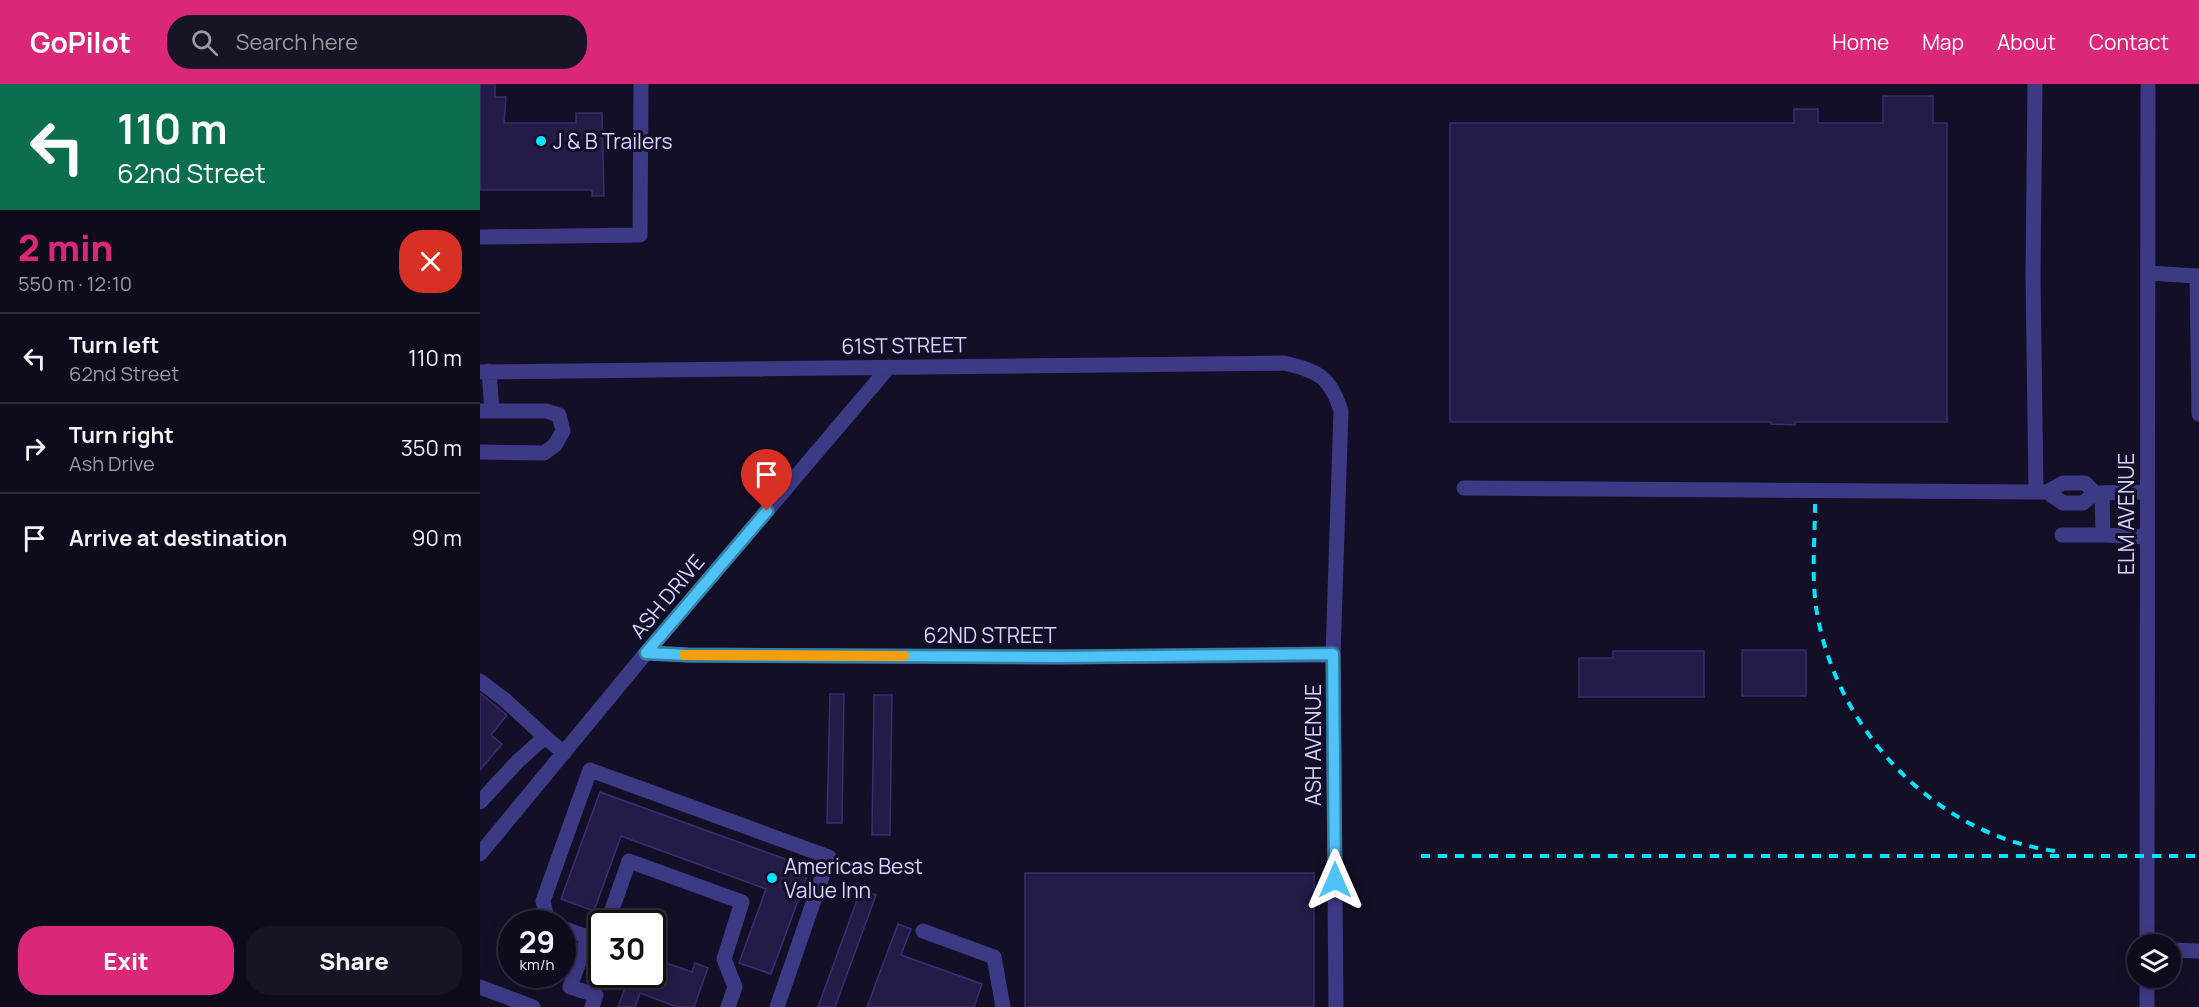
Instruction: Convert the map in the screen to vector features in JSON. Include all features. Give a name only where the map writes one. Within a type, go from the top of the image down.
[{"type":"street","points":[[480,237],[640,235],[641,84]]},
{"type":"street","points":[[2035,84],[2033,276],[2042,492]]},
{"type":"street","name":"ELM AVENUE","points":[[2147,934],[2148,84]]},
{"type":"street","points":[[2148,273],[2197,276],[2199,414]]},
{"type":"street","name":"61ST STREET","points":[[485,371],[1284,363],[1309,369],[1326,379]]},
{"type":"street","name":"ASH DRIVE","points":[[481,850],[889,367]]},
{"type":"street","points":[[480,452],[544,453],[555,445],[563,431],[559,415],[546,411],[486,411],[485,371]]},
{"type":"street","name":"ASH AVENUE","points":[[1326,379],[1336,394],[1341,411],[1333,654],[1336,1007]]},
{"type":"street","points":[[1464,488],[2042,492],[2063,483],[2085,483],[2099,493],[2147,492]]},
{"type":"street","points":[[2099,493],[2103,535]]},
{"type":"street","points":[[2062,535],[2147,537]]},
{"type":"street","name":"62ND STREET","points":[[646,653],[700,656],[1035,657],[1333,654]]},
{"type":"street","points":[[480,681],[505,700],[540,741],[564,753]]},
{"type":"street","points":[[485,797],[540,741]]},
{"type":"street","points":[[545,910],[543,901],[590,770],[829,857],[777,1007]]},
{"type":"street","points":[[612,910],[629,861],[742,902],[724,959],[735,987],[729,1007]]},
{"type":"street","points":[[922,932],[994,957],[1003,1007]]},
{"type":"street","points":[[576,933],[588,937],[570,987],[596,995],[592,1007]]},
{"type":"street","points":[[2181,950],[2199,951]]},
{"type":"street","points":[[480,987],[533,1007]]},
{"type":"street","points":[[2147,988],[2147,1007]]},
{"type":"building","name":"J & B Trailers","points":[[480,84],[495,84],[495,97],[506,97],[504,123],[576,123],[576,113],[602,113],[604,196],[592,196],[592,190],[480,190]]},
{"type":"building","points":[[1883,96],[1933,96],[1933,123],[1947,123],[1947,422],[1795,422],[1795,425],[1771,424],[1771,422],[1450,422],[1450,123],[1794,123],[1794,109],[1818,109],[1818,123],[1883,123]]},
{"type":"building","points":[[1742,650],[1806,650],[1806,696],[1742,696]]},
{"type":"building","points":[[1613,651],[1704,651],[1704,697],[1579,697],[1579,658],[1613,658]]},
{"type":"building","points":[[480,693],[507,715],[491,735],[502,744],[480,770]]},
{"type":"building","points":[[830,694],[844,694],[842,823],[827,823]]},
{"type":"building","points":[[874,695],[892,695],[890,835],[872,835]]},
{"type":"building","name":"Americas Best Value Inn","points":[[600,792],[810,868],[771,974],[739,963],[766,889],[621,836],[594,910],[561,899]]},
{"type":"building","points":[[1025,873],[1314,873],[1314,1007],[1025,1007]]},
{"type":"building","points":[[861,889],[876,895],[835,1007],[818,1007]]},
{"type":"building","points":[[898,924],[911,929],[901,955],[982,984],[974,1007],[867,1007]]},
{"type":"building","points":[[666,963],[692,972],[695,963],[708,968],[694,1007],[677,1007],[640,993],[635,1007],[618,1007],[625,988],[666,988]]},
{"type":"railway","points":[[1815,504],[1814,572],[1817,613],[1828,656],[1846,697],[1869,736],[1898,770],[1932,800],[1970,824],[2011,841],[2055,851]]},
{"type":"railway","points":[[1421,856],[2199,856]]},
{"type":"slow traffic","points":[[684,655],[904,656]]},
{"type":"place","name":"J & B Trailers","points":[[541,141]]},
{"type":"place","name":"Americas Best Value Inn","points":[[772,878]]},
{"type":"route","points":[[767,511],[646,653],[1036,657],[1333,654],[1335,880]]}]
